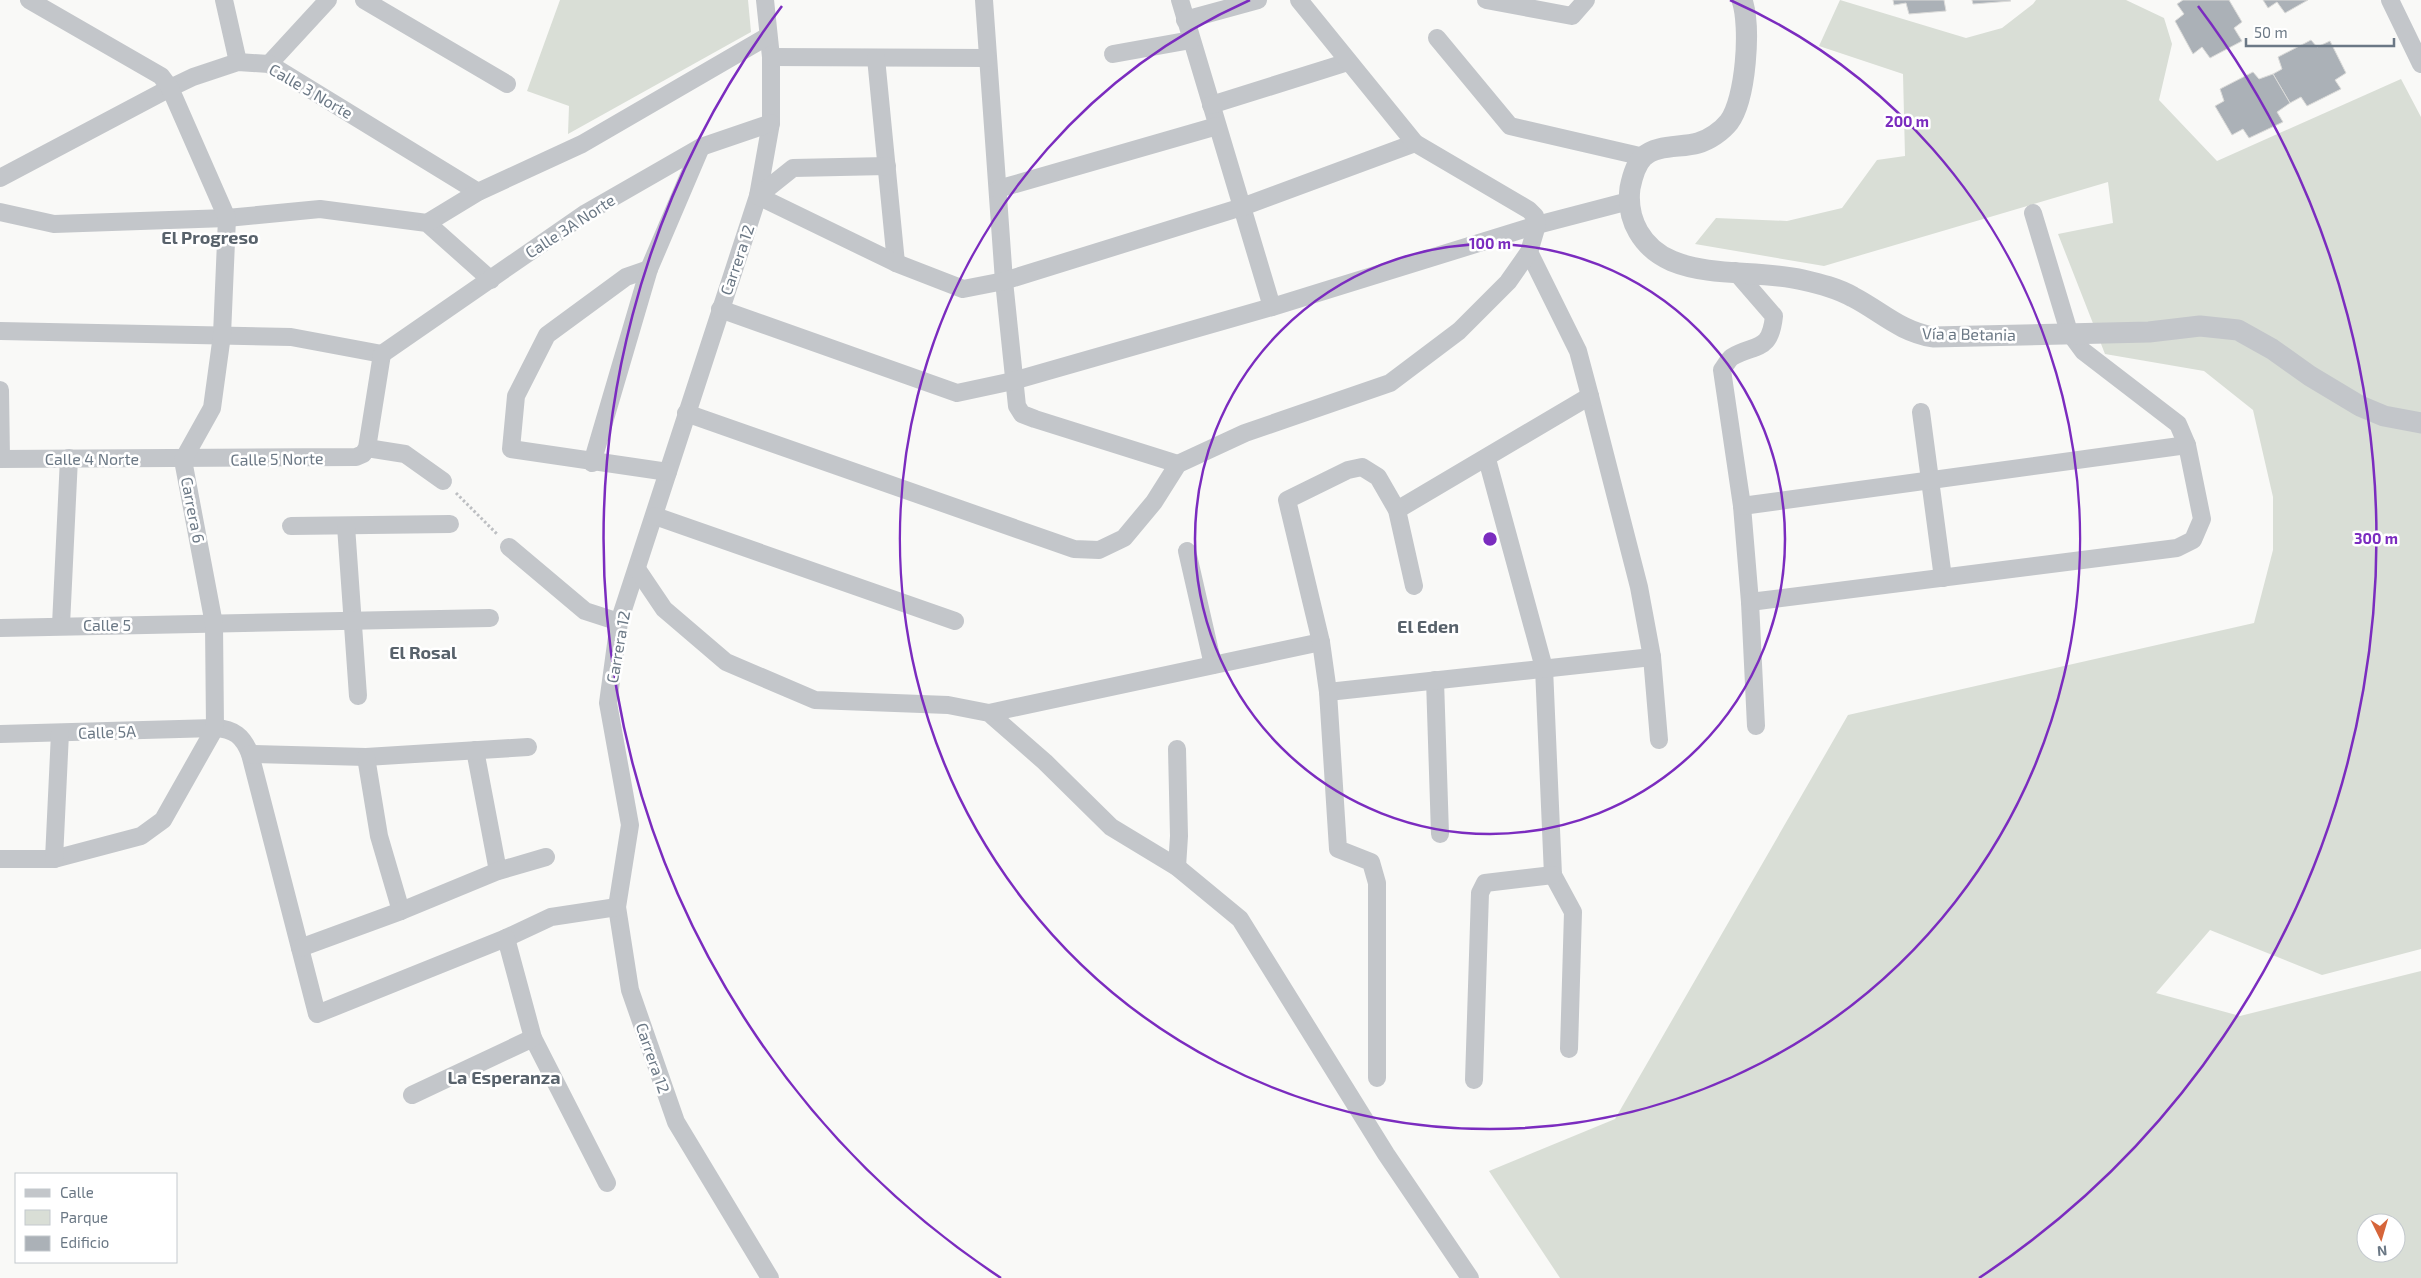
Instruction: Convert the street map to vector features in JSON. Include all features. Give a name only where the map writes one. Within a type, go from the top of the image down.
[{"type":"street","name":"Carrera 6","points":[[29,0],[152,69],[170,88],[228,218],[222,335],[212,408],[184,460],[214,624],[215,728]]},
{"type":"street","points":[[224,0],[238,62]]},
{"type":"street","points":[[269,64],[328,0]]},
{"type":"street","points":[[364,0],[508,84]]},
{"type":"street","name":"Carrera 12","points":[[765,0],[772,57],[771,123],[758,196],[619,622],[608,703],[630,825],[617,907],[630,990],[676,1122],[770,1278]]},
{"type":"street","points":[[984,0],[1004,280],[1017,406],[1022,414],[1178,464]]},
{"type":"street","points":[[1180,0],[1272,308]]},
{"type":"street","points":[[1185,20],[1258,0]]},
{"type":"street","points":[[686,413],[1074,549],[1099,550],[1124,538],[1154,502],[1178,464],[1246,433],[1390,383],[1460,331],[1508,282],[1529,252],[1537,225],[1535,216],[1529,210],[1415,143],[1299,0]]},
{"type":"street","points":[[1486,0],[1535,4],[1572,16],[1586,0]]},
{"type":"street","points":[[1437,38],[1510,126],[1644,157],[1669,147],[1698,144],[1712,137],[1729,122],[1736,107],[1745,64],[1747,30],[1742,0]]},
{"type":"street","points":[[2390,0],[2421,64]]},
{"type":"street","points":[[427,223],[478,192],[582,144],[768,36]]},
{"type":"street","points":[[1113,54],[1191,40]]},
{"type":"street","points":[[772,57],[987,58]]},
{"type":"street","points":[[876,58],[896,263]]},
{"type":"street","name":"Calle 3 Norte","points":[[0,178],[170,88],[193,77],[238,62],[269,64],[478,192]]},
{"type":"street","points":[[1211,105],[1348,62]]},
{"type":"street","name":"Calle 3A Norte","points":[[382,354],[491,280],[586,212],[702,147],[771,123]]},
{"type":"street","points":[[998,189],[1217,126]]},
{"type":"street","points":[[887,166],[793,168],[758,196],[896,263],[963,289],[1004,280],[1242,207],[1415,143]]},
{"type":"street","points":[[592,463],[649,269],[702,147]]},
{"type":"street","name":"Vía a Betania","points":[[1644,157],[1632,176],[1629,201],[1636,230],[1647,244],[1671,260],[1700,269],[1794,278],[1835,289],[1854,297],[1915,334],[1957,337],[2069,332],[2149,332],[2200,326],[2238,330],[2272,349],[2310,376],[2360,406],[2384,416],[2421,423]]},
{"type":"street","points":[[720,309],[957,393],[1013,381],[1272,308],[1537,225],[1629,201]]},
{"type":"street","points":[[0,212],[54,224],[228,218],[320,209],[427,223],[491,280]]},
{"type":"street","points":[[1750,602],[2177,548],[2193,540],[2202,519],[2187,445],[2178,424],[2083,351],[2069,332],[2033,213]]},
{"type":"street","points":[[1529,252],[1578,351],[1590,396],[1639,587],[1652,657],[1659,740]]},
{"type":"street","points":[[649,269],[626,276],[548,334],[516,396],[512,449],[592,463],[668,472]]},
{"type":"street","points":[[1735,271],[1774,316],[1772,331],[1766,342],[1751,351],[1730,358],[1722,370],[1742,506],[1750,602],[1756,726]]},
{"type":"street","points":[[0,331],[291,337],[382,354],[367,448],[405,454],[443,481]]},
{"type":"street","points":[[0,390],[0,459]]},
{"type":"street","points":[[1397,510],[1487,459],[1590,396]]},
{"type":"street","points":[[1920,412],[1943,578]]},
{"type":"street","points":[[1742,506],[2187,445]]},
{"type":"street","name":"Calle 5 Norte","points":[[184,460],[356,458],[363,454],[367,448]]},
{"type":"street","points":[[61,626],[69,458]]},
{"type":"street","name":"Calle 4 Norte","points":[[0,459],[184,460]]},
{"type":"street","points":[[1487,459],[1544,668],[1553,875],[1574,912],[1569,1048]]},
{"type":"street","points":[[1377,1078],[1377,883],[1371,862],[1338,849],[1328,692],[1321,642],[1287,500],[1348,470],[1362,467],[1378,476],[1397,510],[1414,586]]},
{"type":"street","points":[[655,516],[955,621]]},
{"type":"street","points":[[291,526],[450,524]]},
{"type":"street","points":[[346,526],[358,696]]},
{"type":"street","points":[[510,547],[585,611],[619,622]]},
{"type":"street","points":[[1187,551],[1213,665]]},
{"type":"street","points":[[637,569],[664,609],[726,662],[815,700],[948,705],[989,713],[1321,642]]},
{"type":"street","name":"Calle 5","points":[[0,628],[490,618]]},
{"type":"street","points":[[1328,692],[1652,657]]},
{"type":"street","points":[[1436,680],[1440,834]]},
{"type":"street","points":[[989,713],[1045,762],[1111,828],[1177,867],[1240,919],[1386,1154],[1470,1278]]},
{"type":"street","points":[[0,859],[54,859],[141,836],[152,830],[163,820],[215,728]]},
{"type":"street","name":"Calle 5A","points":[[0,734],[215,728],[236,733],[245,740],[317,1014],[506,938]]},
{"type":"street","points":[[54,859],[60,733]]},
{"type":"street","points":[[250,754],[366,757],[528,748]]},
{"type":"street","points":[[1177,749],[1179,836],[1177,867]]},
{"type":"street","points":[[475,750],[498,871]]},
{"type":"street","points":[[366,757],[379,836],[400,911]]},
{"type":"street","points":[[300,948],[400,911],[498,871],[546,857]]},
{"type":"street","points":[[1474,1080],[1480,893],[1485,883],[1553,875]]},
{"type":"street","points":[[607,1182],[533,1038],[506,938],[551,917],[617,907]]},
{"type":"street","points":[[412,1095],[533,1038]]},
{"type":"path","points":[[443,481],[510,547]]},
{"type":"green space","points":[[560,0],[748,0],[751,32],[568,134],[569,106],[527,91]]},
{"type":"green space","points":[[1840,0],[1966,38],[2002,28],[2036,0],[2126,0],[2164,18],[2172,44],[2159,100],[2217,161],[2401,79],[2421,117],[2421,949],[2322,975],[2210,930],[2156,993],[2240,1016],[2421,971],[2421,1278],[1560,1278],[1489,1171],[1615,1119],[1848,715],[2254,623],[2273,550],[2273,497],[2253,410],[2204,371],[2105,354],[2058,234],[2113,223],[2108,182],[1824,266],[1695,244],[1716,218],[1787,221],[1842,208],[1877,160],[1905,156],[1903,74],[1819,46]]},
{"type":"building","points":[[1893,0],[1944,0],[1946,11],[1909,14],[1906,3],[1894,5]]},
{"type":"building","points":[[1972,0],[2010,0],[2011,1],[1973,4]]},
{"type":"building","points":[[2183,0],[2229,0],[2242,22],[2234,28],[2242,41],[2210,58],[2202,47],[2193,54],[2175,21],[2184,14],[2177,4]]},
{"type":"building","points":[[2263,0],[2308,0],[2285,13],[2277,2],[2268,8]]},
{"type":"building","points":[[2311,40],[2317,47],[2330,41],[2346,73],[2335,80],[2341,89],[2307,106],[2301,97],[2290,103],[2273,74],[2282,69],[2278,57]]},
{"type":"building","points":[[2253,72],[2259,79],[2273,74],[2290,103],[2277,112],[2283,122],[2249,138],[2243,129],[2232,135],[2215,106],[2224,101],[2220,89]]},
{"type":"district","name":"El Progreso","points":[[210,238]]},
{"type":"district","name":"El Eden","points":[[1428,627]]},
{"type":"district","name":"El Rosal","points":[[423,653]]},
{"type":"district","name":"La Esperanza","points":[[504,1078]]}]
